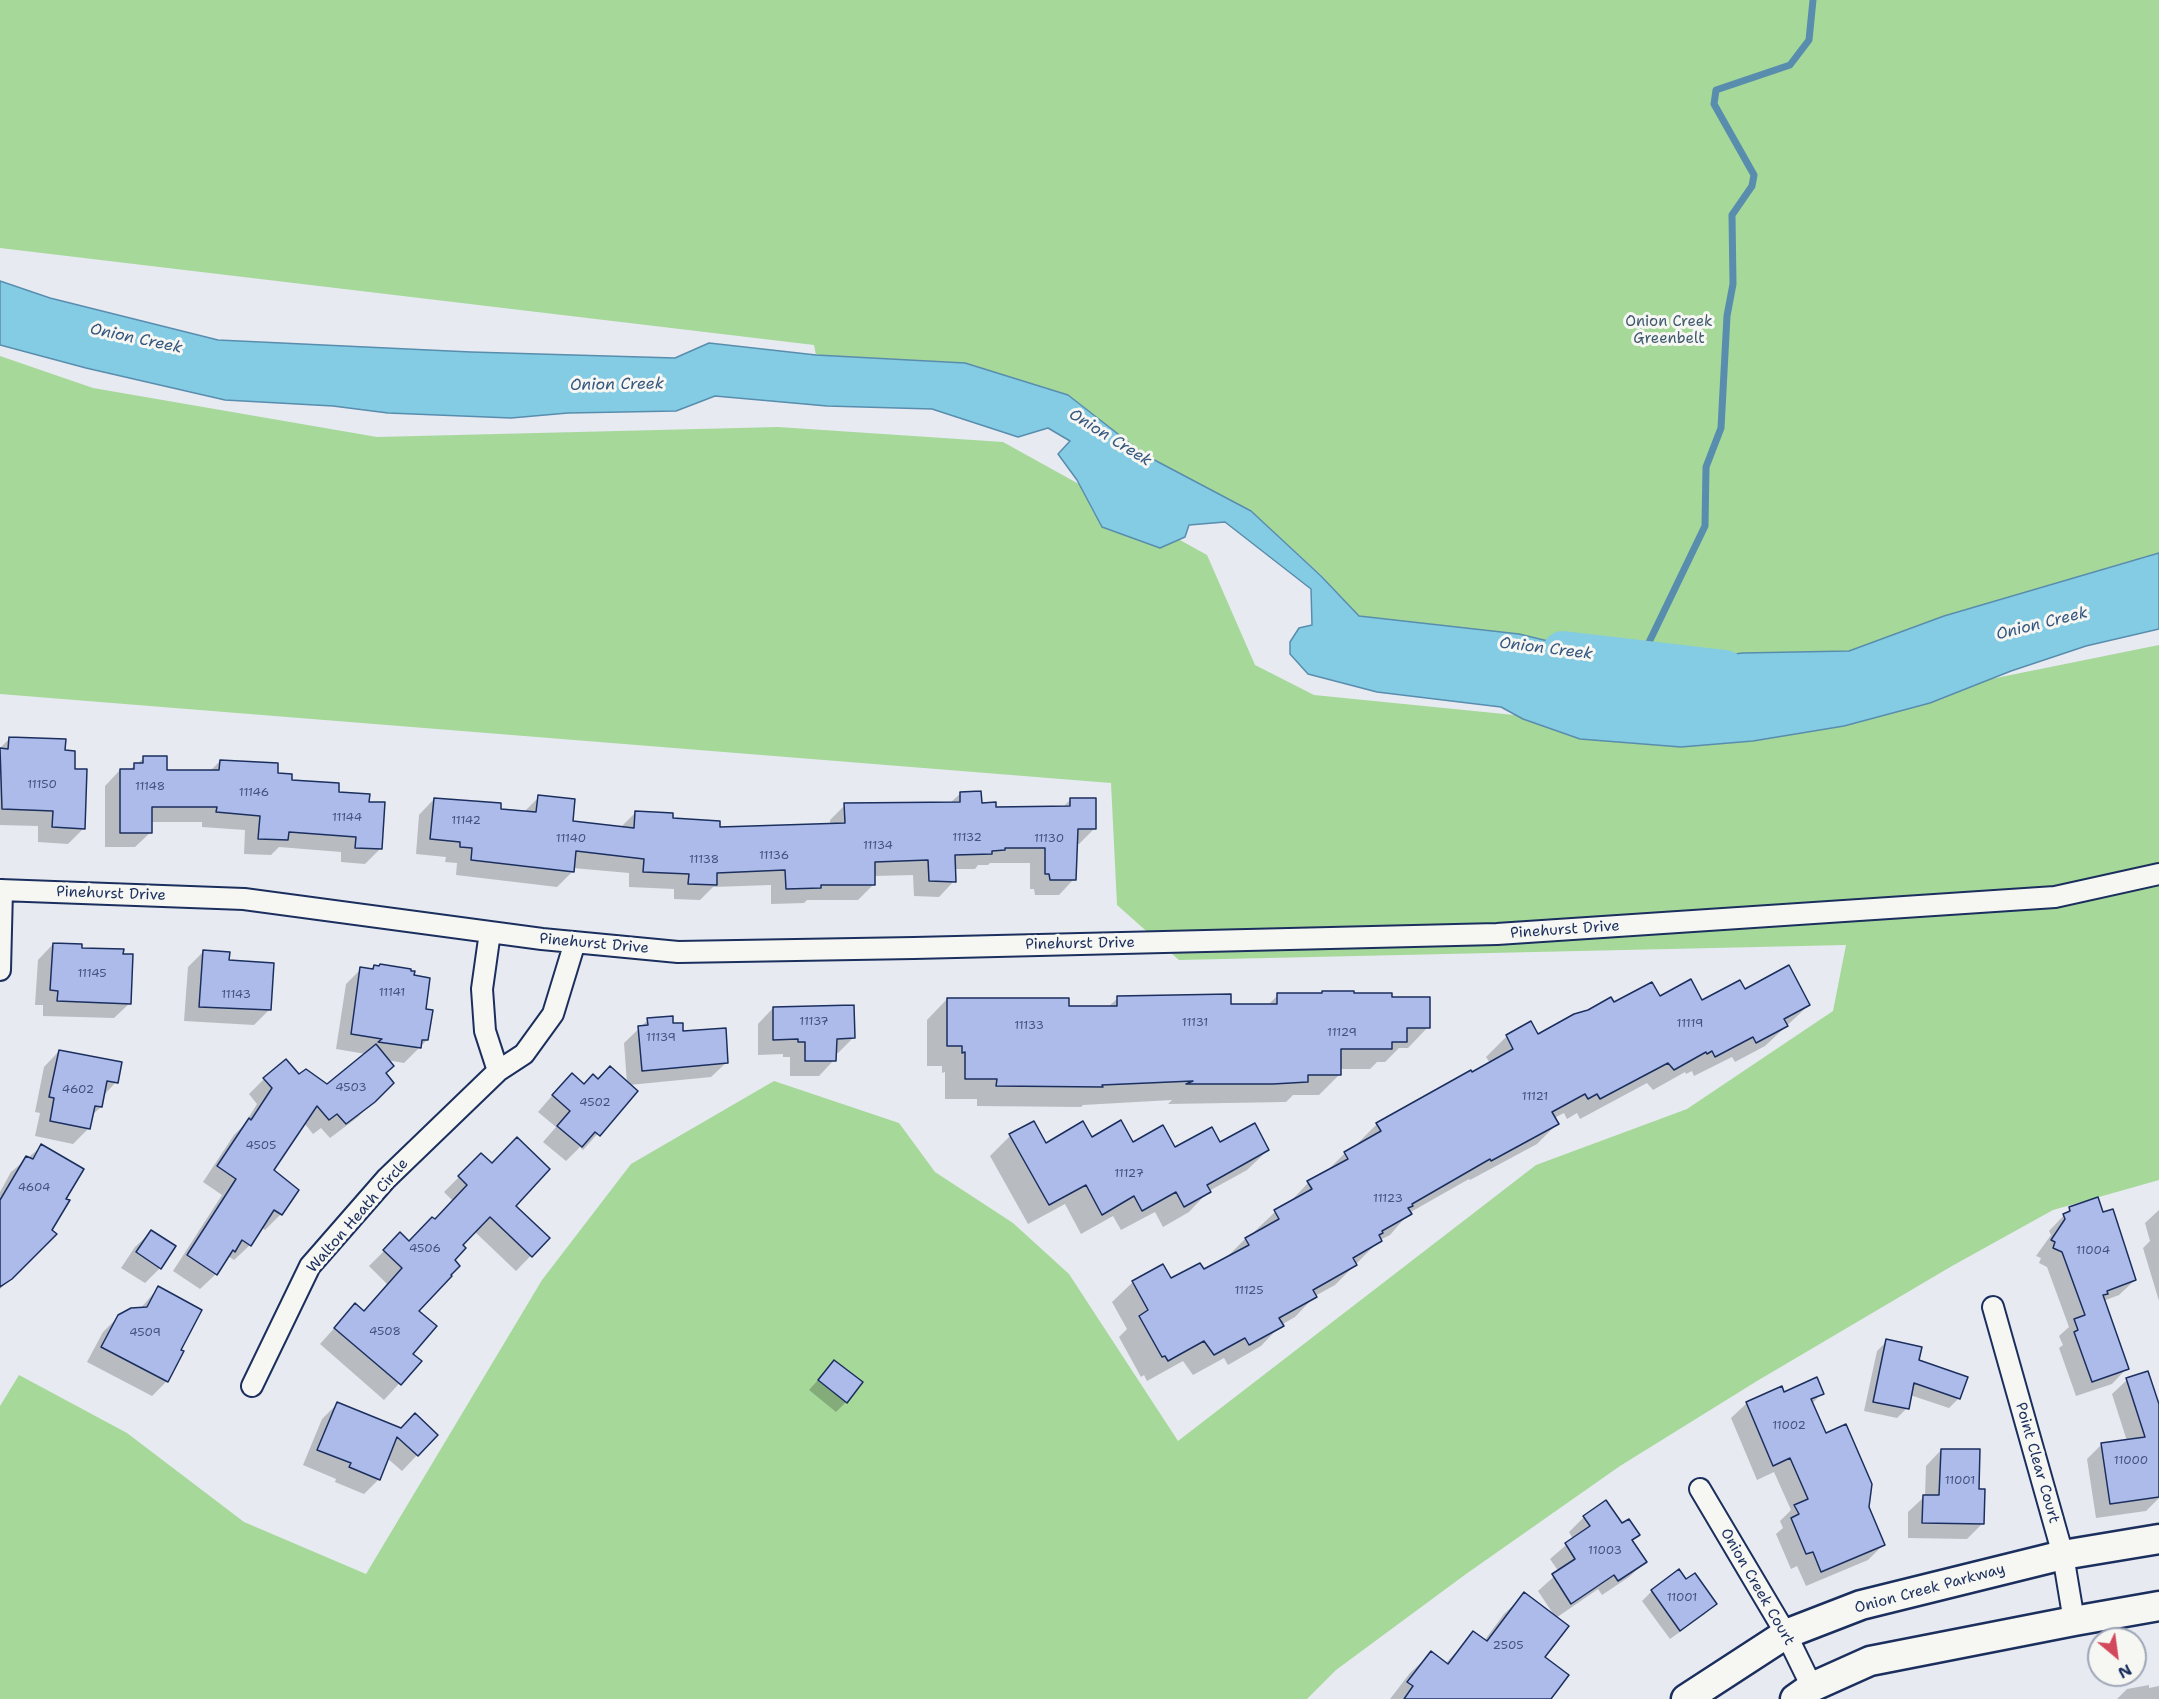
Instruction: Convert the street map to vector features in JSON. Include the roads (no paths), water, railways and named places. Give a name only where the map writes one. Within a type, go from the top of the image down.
[{"type":"street","name":"Pinehurst Drive","points":[[1,890],[244,899],[490,932],[678,952],[1497,934],[2055,897],[2159,874]]},
{"type":"street","points":[[0,970],[1,890]]},
{"type":"street","points":[[490,932],[482,989],[485,1031],[498,1071]]},
{"type":"street","name":"Walton Heath Circle","points":[[252,1386],[310,1266],[386,1179],[498,1071],[524,1054],[553,1014],[575,942]]},
{"type":"street","name":"Point Clear Court","points":[[1993,1306],[2063,1555],[2074,1621]]},
{"type":"street","name":"Onion Creek Court","points":[[1700,1489],[1786,1634],[1804,1693]]},
{"type":"street","name":"Onion Creek Parkway","points":[[1686,1699],[1786,1634],[1861,1605],[2063,1555],[2159,1539]]},
{"type":"street","points":[[1804,1693],[1870,1661],[2159,1606]]},
{"type":"water","points":[[0,281],[50,298],[218,340],[471,352],[675,358],[709,343],[816,355],[965,363],[1068,395],[1145,455],[1251,511],[1321,576],[1359,616],[1519,634],[1655,667],[1742,653],[1849,651],[1944,616],[2159,553],[2159,629],[2086,646],[2011,671],[1930,703],[1844,726],[1753,741],[1681,747],[1580,739],[1523,719],[1501,707],[1377,692],[1308,674],[1290,654],[1290,642],[1299,628],[1312,625],[1311,589],[1225,522],[1189,525],[1185,537],[1160,548],[1102,527],[1077,480],[1058,454],[1070,441],[1048,428],[1018,437],[932,409],[827,406],[715,396],[676,411],[568,413],[511,418],[388,413],[333,406],[225,400],[86,368],[0,345]]},
{"type":"waterway","points":[[1640,661],[1705,526],[1706,467],[1721,428],[1727,316],[1733,284],[1732,215],[1752,186],[1754,175],[1714,104],[1716,90],[1790,65],[1809,40],[1813,0]]},
{"type":"waterway","name":"Onion Creek","points":[[1563,652],[1725,671]]},
{"type":"park label","name":"Onion Creek Greenbelt","points":[[1669,330]]}]
